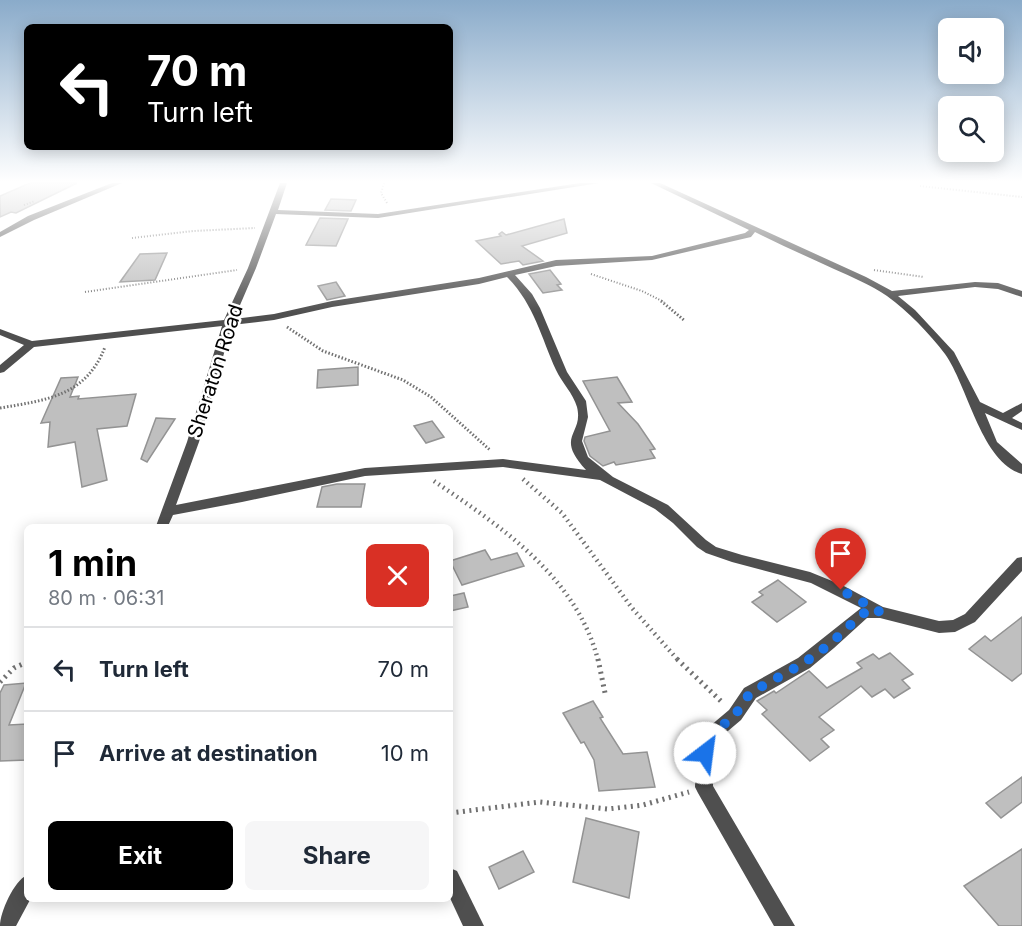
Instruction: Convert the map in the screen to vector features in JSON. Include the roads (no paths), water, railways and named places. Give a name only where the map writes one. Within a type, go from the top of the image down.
[{"type":"street","points":[[0,234],[15,226]]},
{"type":"street","name":"Sheraton Road","points":[[163,524],[193,442],[228,322],[268,226]]},
{"type":"street","points":[[748,226],[853,274],[890,294],[912,312],[950,354],[976,404],[992,443],[1022,471]]},
{"type":"street","points":[[0,332],[31,344],[274,317],[332,304],[479,281],[556,263],[652,258],[748,235],[754,229]]},
{"type":"street","points":[[508,274],[523,286],[535,305],[551,338],[562,372],[583,410],[576,434],[577,450],[586,462],[606,477],[664,509],[710,549],[755,564],[796,573],[841,590],[880,612]]},
{"type":"street","points":[[890,294],[924,292],[976,283],[1004,286],[1022,294]]},
{"type":"street","points":[[0,370],[31,344]]},
{"type":"street","points":[[976,404],[1022,427]]},
{"type":"street","points":[[1004,418],[1022,406]]},
{"type":"street","points":[[168,511],[365,472],[503,463],[606,477]]},
{"type":"street","points":[[785,926],[704,787],[705,753],[716,731],[735,715],[750,693],[804,663],[830,644],[862,614],[869,611],[880,612],[939,627],[955,626],[970,618],[1022,562]]},
{"type":"street","points":[[453,884],[474,926]]},
{"type":"street","points":[[5,926],[24,891]]}]
